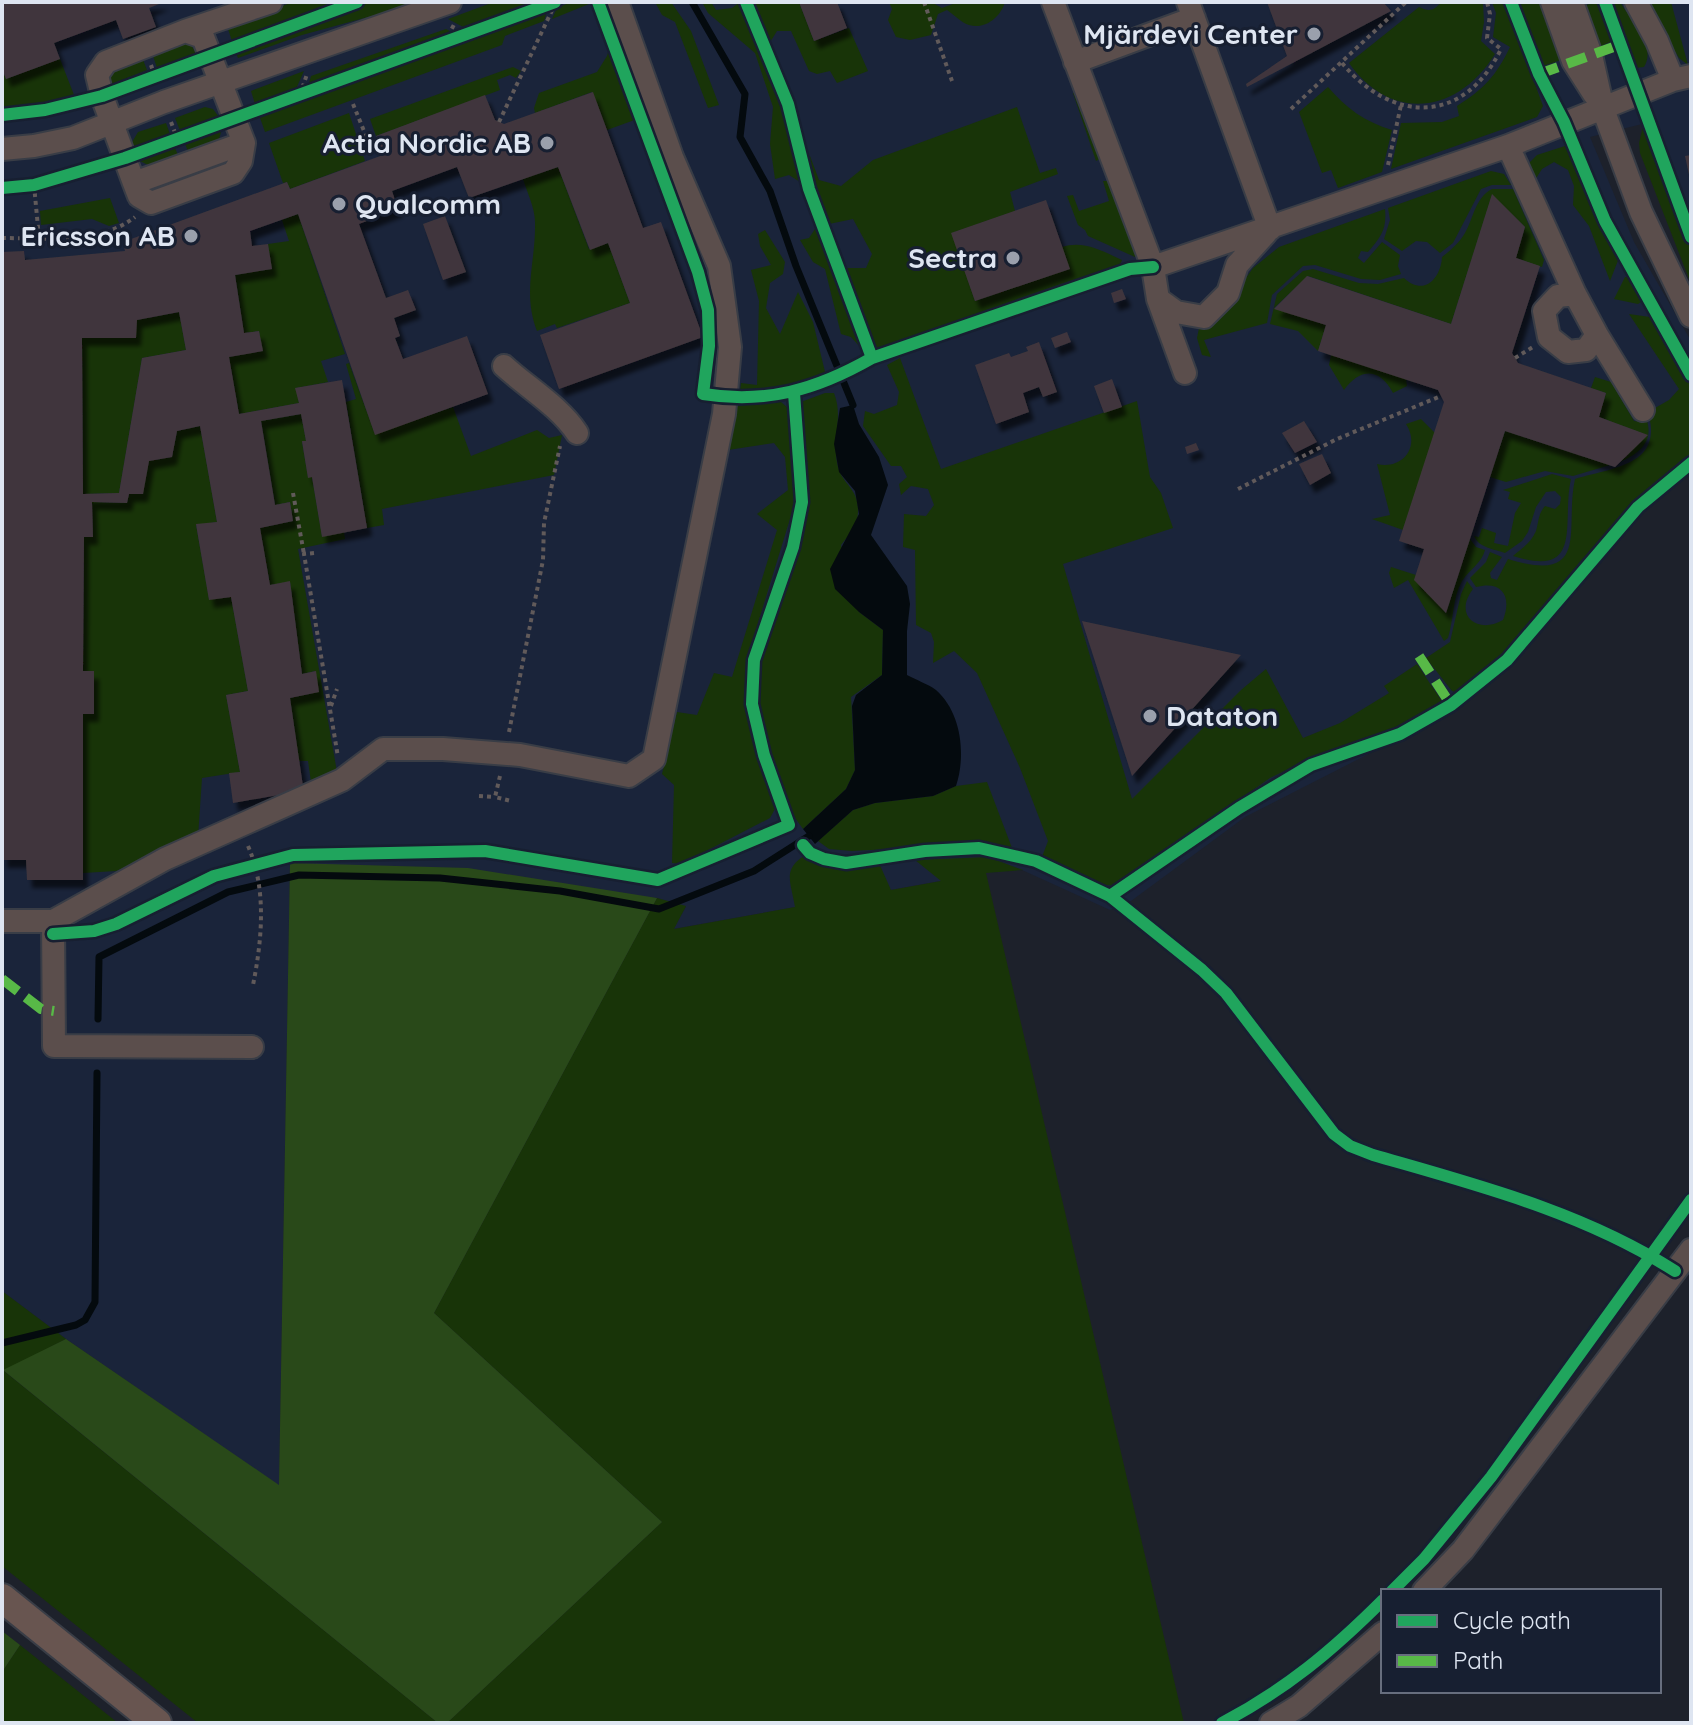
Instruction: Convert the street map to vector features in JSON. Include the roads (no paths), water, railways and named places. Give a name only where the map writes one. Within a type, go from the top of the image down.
[{"type":"main road","points":[[2,1598],[157,1723]]},
{"type":"street","points":[[185,31],[203,37],[244,143],[241,161],[233,173],[151,203],[139,196],[97,75],[106,62],[185,31],[271,2]]},
{"type":"street","points":[[2,921],[53,921],[109,880],[165,859],[342,780],[383,749],[443,749],[505,754],[629,776],[654,759],[727,397],[730,347],[719,266],[672,157],[617,2]]},
{"type":"street","points":[[1053,2],[1153,267],[1158,299],[1185,373]]},
{"type":"street","points":[[1552,2],[1573,61],[1603,109]]},
{"type":"street","points":[[1572,2],[1591,55],[1603,109],[1641,212],[1691,316]]},
{"type":"street","points":[[1153,267],[1508,146],[1682,78],[1636,2]]},
{"type":"street","points":[[1075,62],[1191,10],[1270,229]]},
{"type":"street","points":[[2,149],[73,138],[220,83],[448,13]]},
{"type":"street","points":[[134,183],[244,143]]},
{"type":"street","points":[[1508,146],[1575,294],[1643,410]]},
{"type":"street","points":[[1158,299],[1176,312],[1204,317],[1228,293],[1237,265],[1270,229]]},
{"type":"street","points":[[1575,294],[1558,296],[1544,311],[1549,337],[1568,352],[1586,350],[1597,335]]},
{"type":"street","points":[[504,366],[571,424]]},
{"type":"street","points":[[53,921],[54,1046],[252,1047]]},
{"type":"street","points":[[1426,1589],[1463,1550],[1691,1250]]},
{"type":"street","points":[[1271,1723],[1299,1706],[1381,1635]]},
{"type":"waterway","points":[[692,2],[745,94],[740,137],[770,191],[796,266],[853,405]]},
{"type":"waterway","points":[[98,1019],[99,957],[228,892],[299,875],[440,878],[560,891],[659,909],[754,871],[809,836]]},
{"type":"waterway","points":[[2,1343],[76,1325],[85,1320],[95,1302],[97,1073]]},
{"type":"place","name":"Mjärdevi Center","points":[[1314,34]]},
{"type":"place","name":"Actia Nordic AB","points":[[547,143]]},
{"type":"place","name":"Qualcomm","points":[[339,204]]},
{"type":"place","name":"Ericsson AB","points":[[191,236]]},
{"type":"place","name":"Sectra","points":[[1013,258]]},
{"type":"place","name":"Dataton","points":[[1150,716]]}]
